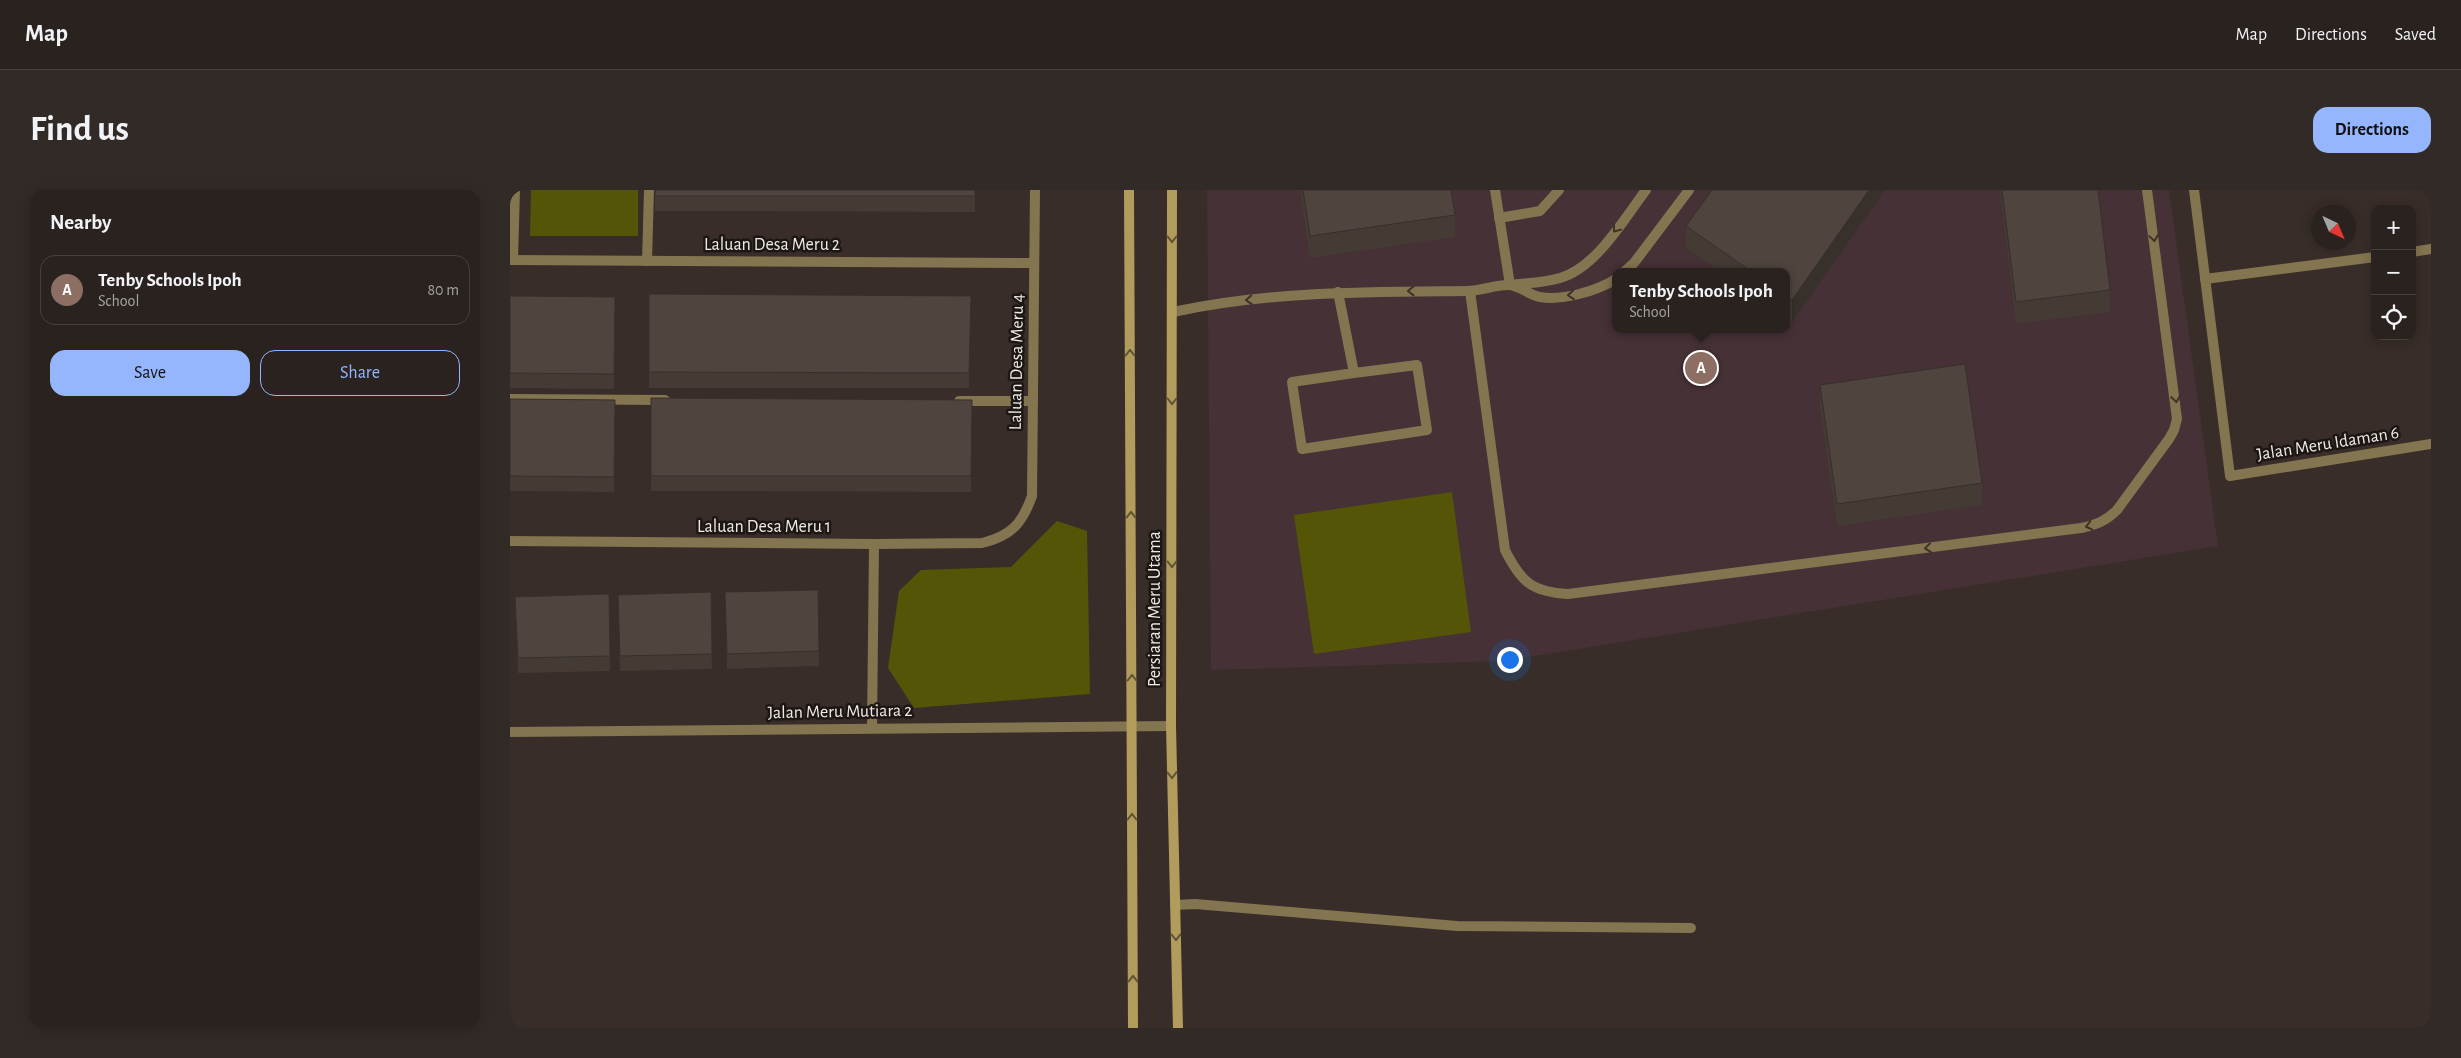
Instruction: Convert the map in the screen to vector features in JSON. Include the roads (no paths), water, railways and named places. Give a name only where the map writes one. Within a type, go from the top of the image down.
[{"type":"main road","name":"Persiaran Meru Utama","points":[[1129,190],[1133,1028]]},
{"type":"main road","name":"Persiaran Meru Utama","points":[[1172,190],[1171,726],[1178,1028]]},
{"type":"street","points":[[512,260],[515,190]]},
{"type":"street","points":[[648,261],[649,190]]},
{"type":"street","name":"Laluan Desa Meru 4","points":[[1014,529],[1026,514],[1032,496],[1035,190]]},
{"type":"street","points":[[1495,190],[1510,285]]},
{"type":"street","points":[[1499,218],[1540,212],[1558,190]]},
{"type":"street","points":[[1173,312],[1215,302],[1338,292],[1470,291],[1559,279],[1584,266],[1597,254],[1646,190]]},
{"type":"street","points":[[1628,268],[1689,190]]},
{"type":"street","points":[[1470,291],[1505,550],[1515,570],[1528,584],[1547,592],[1568,594],[2081,528],[2095,525],[2108,519],[2117,510],[2169,439],[2177,418],[2147,190]]},
{"type":"street","points":[[2194,190],[2205,279],[2371,258]]},
{"type":"street","points":[[2416,251],[2431,249]]},
{"type":"street","name":"Laluan Desa Meru 2","points":[[512,260],[1034,263]]},
{"type":"street","name":"Jalan Meru Idaman 6","points":[[2205,279],[2230,476],[2431,444]]},
{"type":"street","points":[[1510,285],[1540,297],[1580,294],[1600,289],[1612,282]]},
{"type":"street","points":[[1338,292],[1354,373]]},
{"type":"street","points":[[1417,365],[1427,430],[1302,449],[1292,382],[1354,373],[1417,365]]},
{"type":"street","points":[[510,399],[678,400]]},
{"type":"street","points":[[944,401],[1033,402]]},
{"type":"street","name":"Laluan Desa Meru 1","points":[[510,541],[982,543],[998,539],[1014,529]]},
{"type":"street","points":[[872,728],[874,544]]},
{"type":"street","name":"Jalan Meru Mutiara 2","points":[[510,732],[1171,726]]},
{"type":"street","points":[[1175,905],[1195,904],[1457,926],[1690,928]]},
{"type":"place","name":"Tenby Schools Ipoh","points":[[1701,368]]}]
